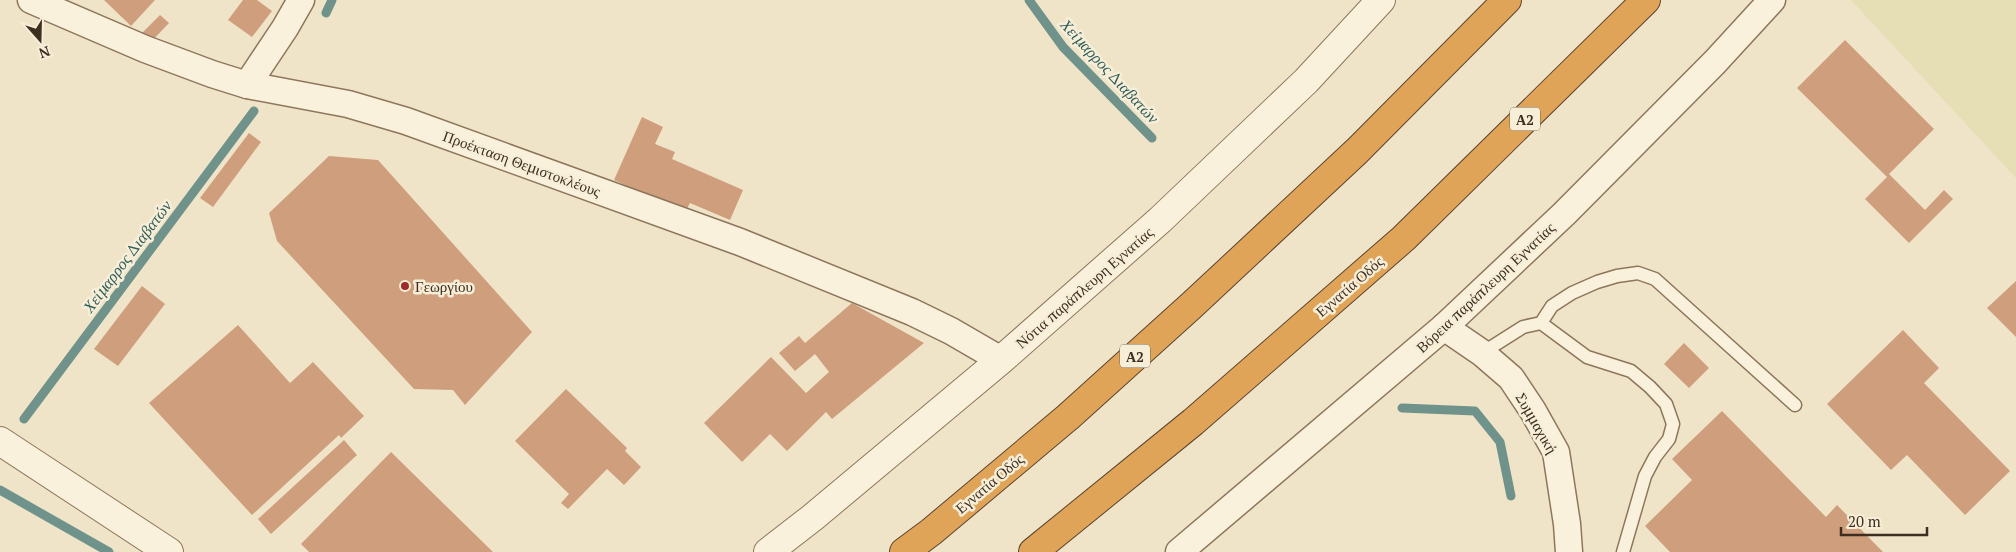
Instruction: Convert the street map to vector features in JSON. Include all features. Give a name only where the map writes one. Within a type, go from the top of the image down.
[{"type":"highway","name":"Εγνατία Οδός","points":[[904,552],[1068,417],[1192,305],[1357,151],[1507,0]]},
{"type":"highway","name":"Εγνατία Οδός","points":[[1033,552],[1193,422],[1404,238],[1646,0]]},
{"type":"street","name":"Προέκταση Θεμιστοκλέους","points":[[31,0],[68,8],[145,49],[212,74],[247,85],[348,104],[476,146],[740,242],[878,297],[951,331],[1001,360]]},
{"type":"street","points":[[247,85],[285,28],[301,0]]},
{"type":"street","name":"Νότια παράπλευρη Εγνατίας","points":[[768,552],[812,518],[1001,360],[1160,220],[1306,81],[1381,0]]},
{"type":"street","name":"Βόρεια παράπλευρη Εγνατίας","points":[[1178,552],[1444,327],[1564,214],[1715,62],[1772,0]]},
{"type":"street","name":"Συμμαχική","points":[[1444,327],[1482,353],[1510,378],[1533,411],[1556,452],[1567,524],[1568,552]]},
{"type":"street","points":[[0,441],[168,552]]},
{"type":"lane","points":[[1482,353],[1523,327],[1541,323],[1552,306],[1572,292],[1617,276],[1638,274],[1655,279],[1794,405]]},
{"type":"lane","points":[[1541,323],[1587,357],[1631,372],[1650,386],[1666,404],[1674,424],[1670,439],[1655,457],[1645,476],[1623,552]]},
{"type":"shaded area","points":[[1851,0],[2016,0],[2016,178]]},
{"type":"building","points":[[104,0],[155,0],[131,26]]},
{"type":"building","points":[[243,0],[257,0],[272,11],[252,37],[228,20]]},
{"type":"building","points":[[160,15],[169,23],[149,44],[140,35]]},
{"type":"building","points":[[1845,40],[1934,129],[1889,174],[1925,210],[1944,190],[1953,199],[1909,243],[1865,199],[1887,177],[1797,88]]},
{"type":"building","points":[[642,117],[663,127],[655,144],[675,152],[672,159],[743,190],[730,220],[690,203],[685,212],[614,180]]},
{"type":"building","points":[[249,133],[261,142],[213,207],[200,198]]},
{"type":"building","name":"Γεωργίου","points":[[329,156],[378,160],[532,332],[465,405],[453,390],[414,389],[277,241],[269,213]]},
{"type":"building","points":[[2016,281],[2016,337],[1987,308]]},
{"type":"building","points":[[142,286],[165,304],[118,366],[94,349]]},
{"type":"building","points":[[852,303],[924,343],[832,419],[826,412],[787,451],[770,434],[742,462],[704,423],[771,357],[806,393],[829,372],[815,354],[795,371],[779,353],[799,336],[805,343]]},
{"type":"building","points":[[238,325],[290,383],[313,362],[364,416],[341,438],[339,435],[252,515],[149,403]]},
{"type":"building","points":[[1903,330],[1939,368],[1924,383],[2010,471],[1965,515],[1907,455],[1891,470],[1827,404]]},
{"type":"building","points":[[1684,343],[1709,368],[1689,388],[1664,364]]},
{"type":"building","points":[[566,389],[627,448],[625,451],[641,467],[624,485],[607,469],[568,509],[561,503],[569,494],[515,441]]},
{"type":"building","points":[[1722,411],[1826,517],[1837,505],[1883,552],[1670,552],[1645,526],[1692,480],[1672,459]]},
{"type":"building","points":[[344,440],[357,455],[271,534],[258,519]]},
{"type":"building","points":[[391,452],[493,552],[309,552],[301,544]]},
{"type":"waterway","name":"Χείμαρρος Διαβατών","points":[[326,13],[332,0]]},
{"type":"waterway","name":"Χείμαρρος Διαβατών","points":[[1029,0],[1063,47],[1152,138]]},
{"type":"waterway","name":"Χείμαρρος Διαβατών","points":[[24,419],[254,111]]},
{"type":"waterway","points":[[1402,408],[1475,411],[1500,442],[1511,496]]},
{"type":"waterway","name":"Χείμαρρος Διαβατών","points":[[0,490],[109,552]]},
{"type":"place","name":"Γεωργίου","points":[[405,286]]}]
